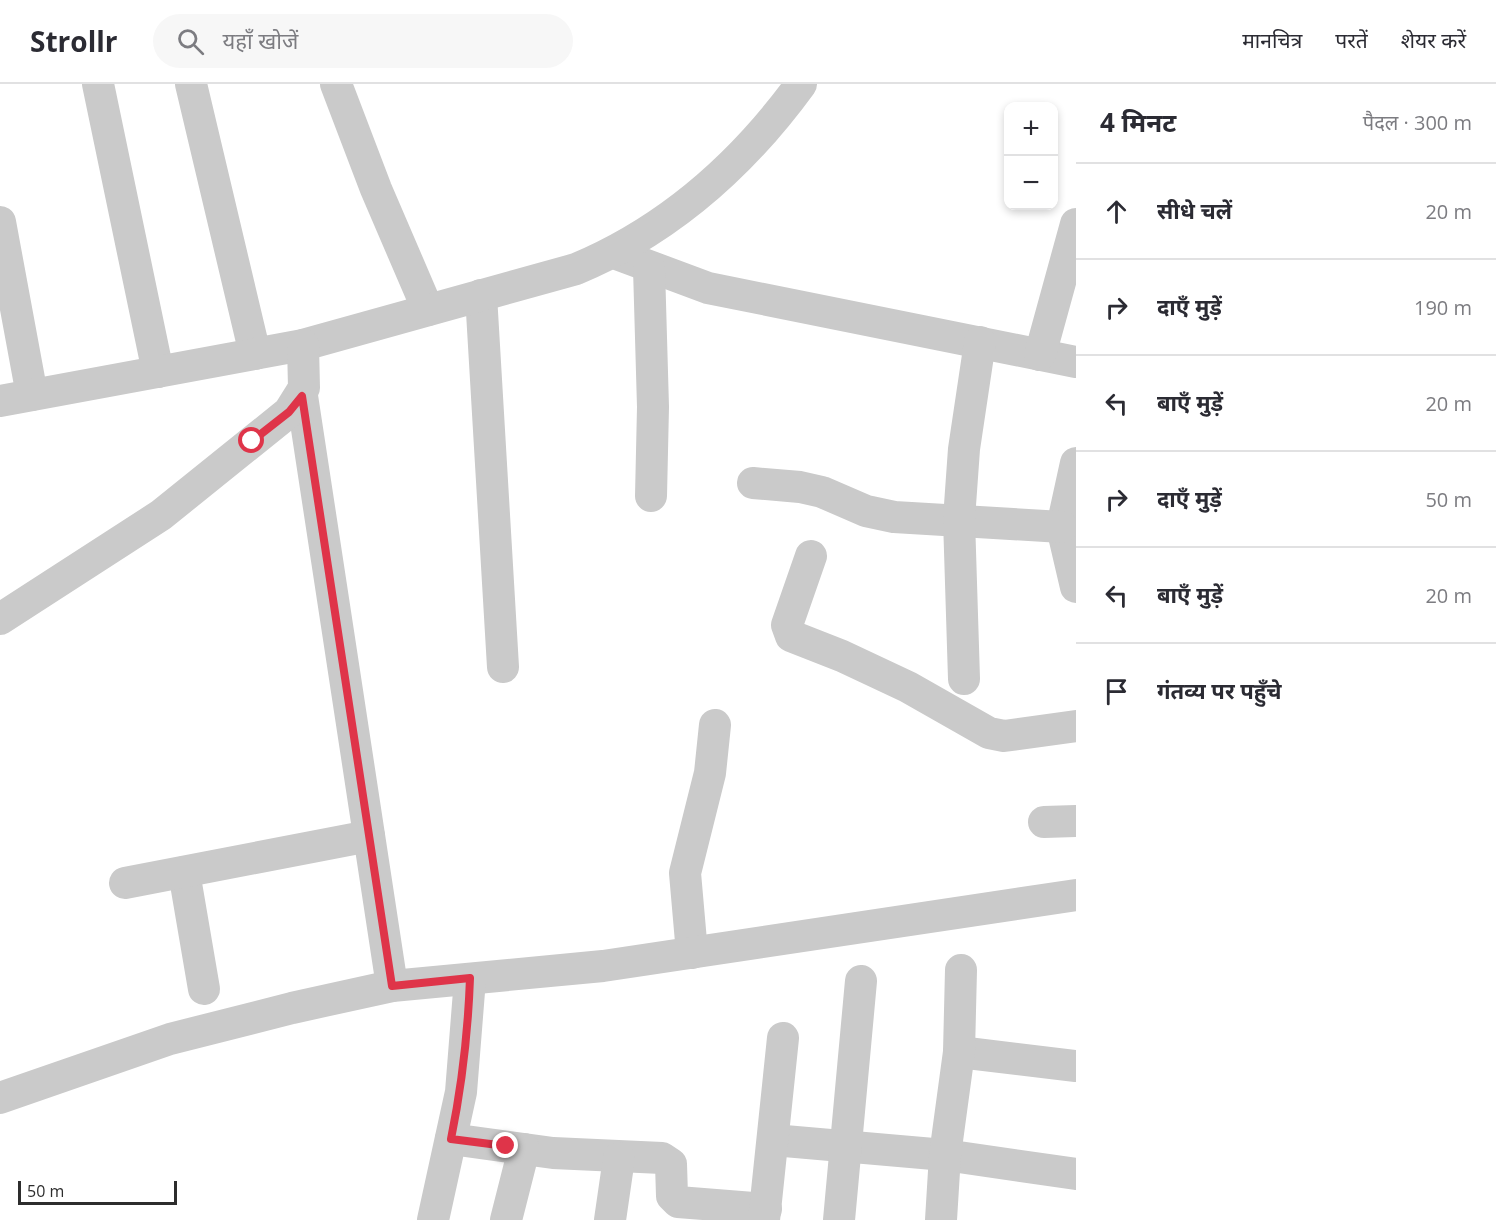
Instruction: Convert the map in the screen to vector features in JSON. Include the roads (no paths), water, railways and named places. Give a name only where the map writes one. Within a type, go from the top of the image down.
[{"type":"street","points":[[98,84],[158,372]]},
{"type":"street","points":[[191,84],[255,354]]},
{"type":"street","points":[[336,84],[376,189],[428,310]]},
{"type":"street","points":[[0,401],[303,345],[576,269],[614,253],[682,209],[743,156],[801,84]]},
{"type":"street","points":[[0,222],[33,395]]},
{"type":"street","points":[[1040,355],[1076,224]]},
{"type":"street","points":[[614,253],[708,288],[1076,362]]},
{"type":"street","points":[[650,268],[651,496]]},
{"type":"street","points":[[481,295],[503,667]]},
{"type":"street","points":[[964,679],[959,519],[964,449],[980,342]]},
{"type":"street","points":[[303,345],[304,388],[302,396],[392,986]]},
{"type":"street","points":[[0,619],[161,515],[289,412],[302,396]]},
{"type":"street","points":[[1076,463],[1067,541],[1076,587]]},
{"type":"street","points":[[753,483],[800,486],[822,492],[878,515],[959,519],[1067,541]]},
{"type":"street","points":[[811,556],[787,625],[791,636],[842,656],[908,687],[989,733],[1004,736],[1076,726]]},
{"type":"street","points":[[692,953],[685,873],[710,773],[715,725]]},
{"type":"street","points":[[1044,822],[1076,821]]},
{"type":"street","points":[[125,883],[369,836]]},
{"type":"street","points":[[184,872],[204,990]]},
{"type":"street","points":[[0,1098],[170,1039],[292,1008],[392,986],[603,966],[1076,895]]},
{"type":"street","points":[[941,1220],[945,1155],[959,1053],[961,970]]},
{"type":"street","points":[[433,1220],[451,1139],[465,1057],[470,978]]},
{"type":"street","points":[[839,1220],[861,981]]},
{"type":"street","points":[[451,1139],[619,1158],[662,1158],[669,1161],[672,1196],[680,1202],[765,1214],[783,1038]]},
{"type":"street","points":[[959,1053],[1076,1066]]},
{"type":"street","points":[[773,1140],[945,1155],[1076,1174]]},
{"type":"street","points":[[506,1220],[524,1149]]},
{"type":"street","points":[[610,1220],[619,1158]]}]
